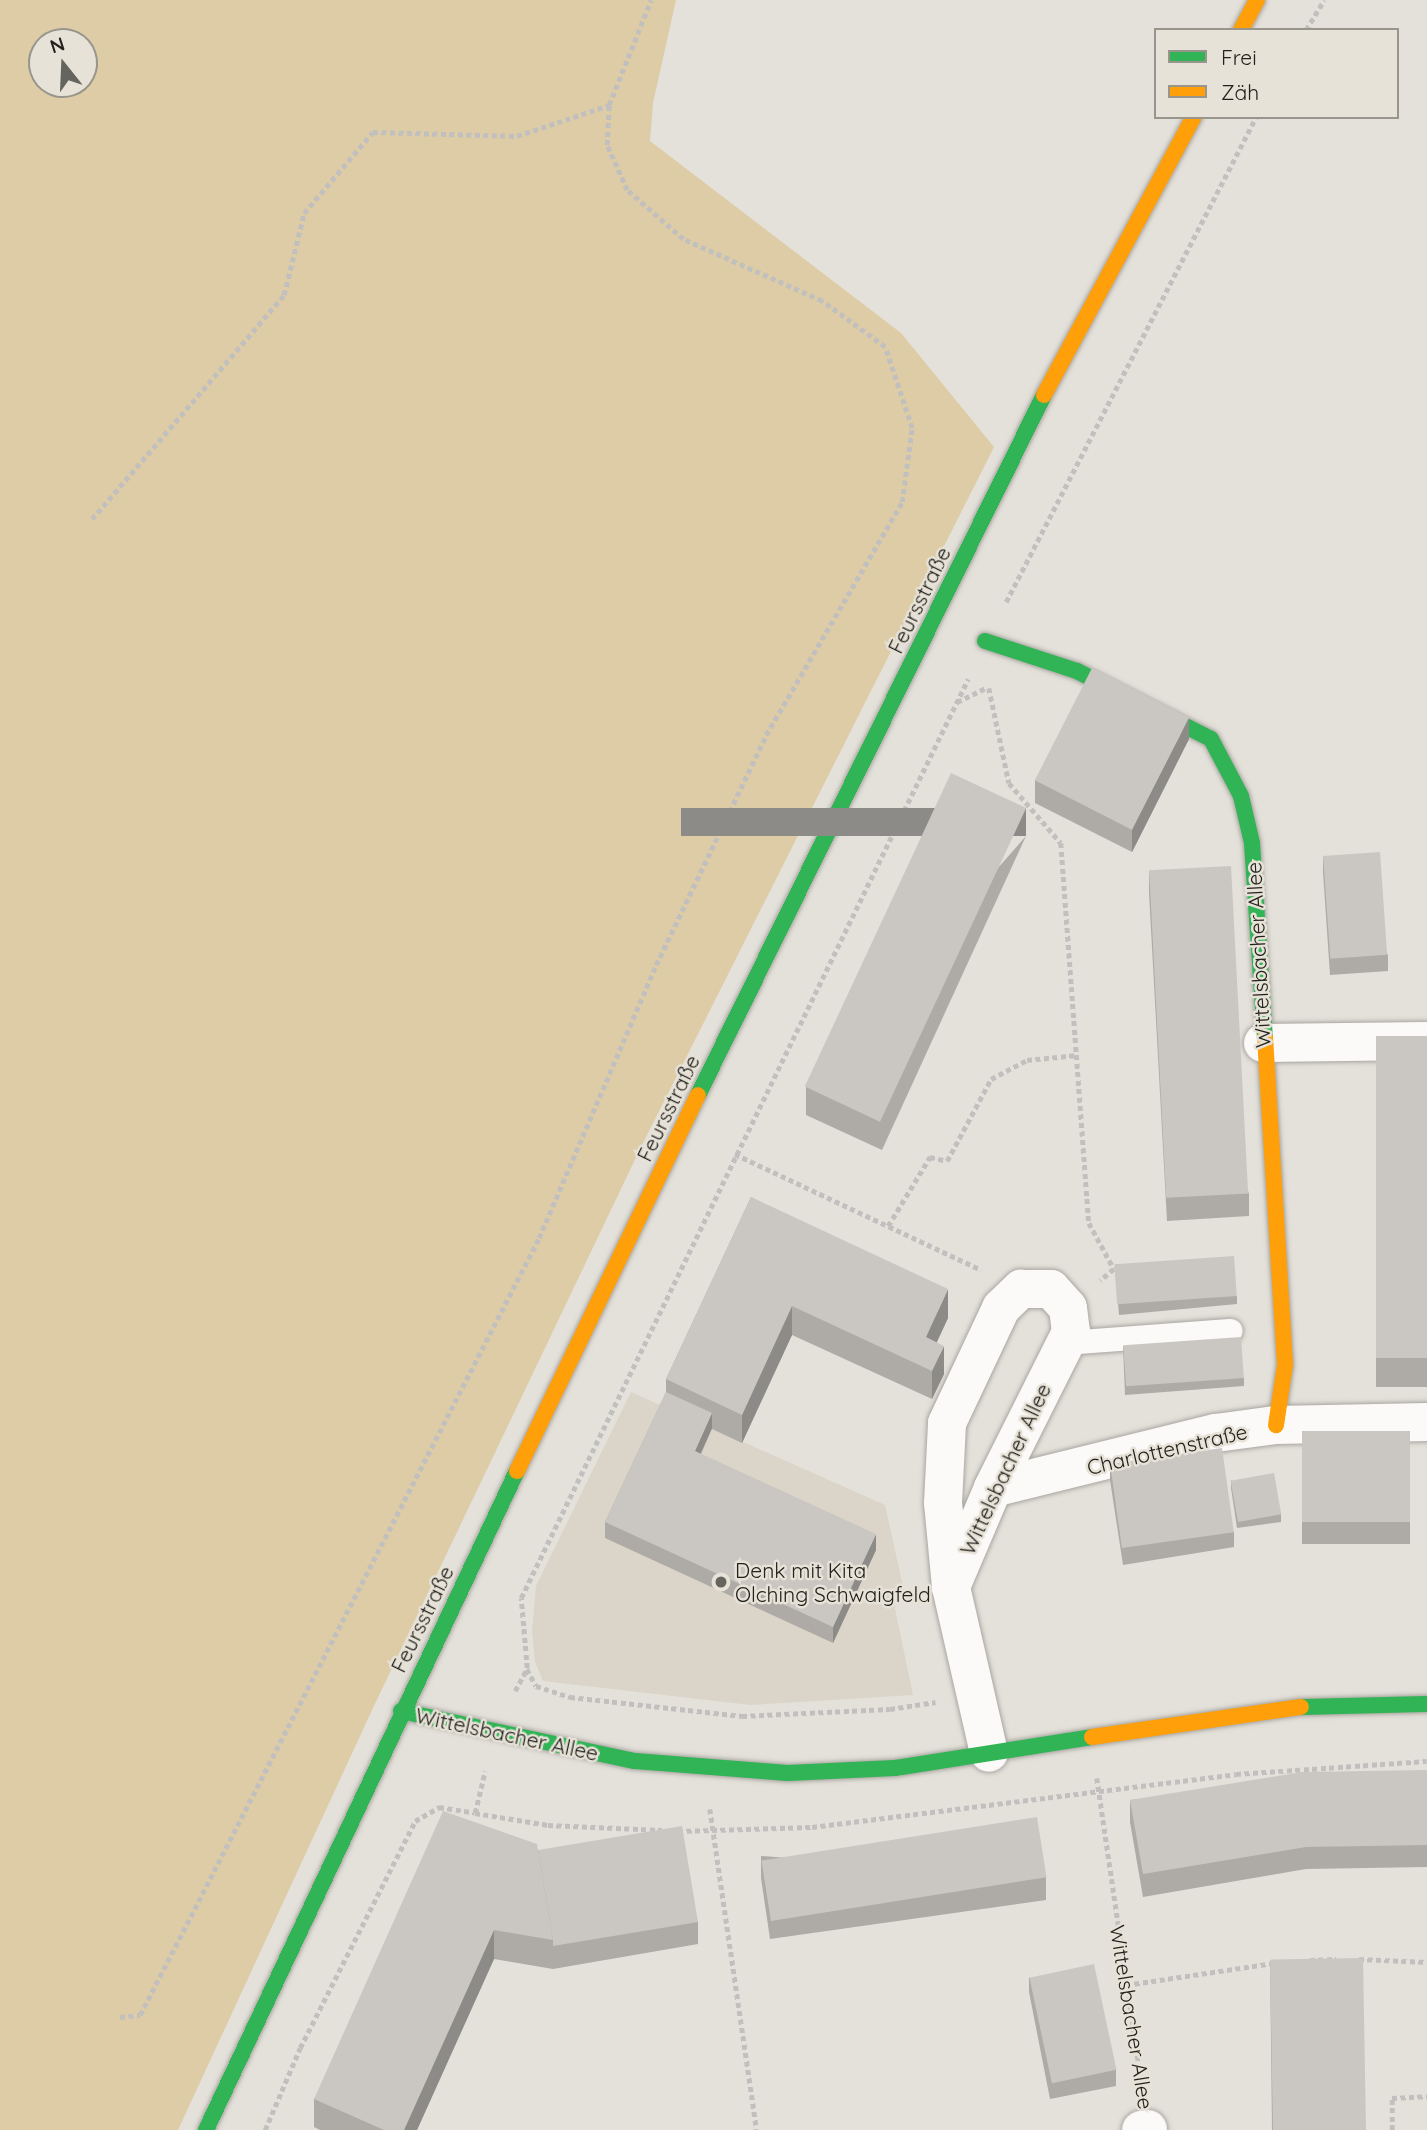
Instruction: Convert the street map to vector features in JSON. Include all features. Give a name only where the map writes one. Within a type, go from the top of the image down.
[{"type":"street","points":[[1242,28],[1257,0]]},
{"type":"street","name":"Feursstraße","points":[[206,2130],[401,1711],[1007,464],[1193,119]]},
{"type":"street","name":"Wittelsbacher Allee","points":[[985,640],[1077,671],[1211,739],[1241,796],[1252,843],[1285,1365],[1276,1425]]},
{"type":"street","points":[[1263,1043],[1427,1041]]},
{"type":"street","points":[[1021,1289],[1051,1289],[1067,1325]]},
{"type":"street","name":"Wittelsbacher Allee","points":[[989,1753],[951,1587],[943,1503],[947,1423],[1001,1308],[1021,1289]]},
{"type":"street","name":"Wittelsbacher Allee","points":[[951,1587],[1067,1325]]},
{"type":"street","name":"Charlottenstraße","points":[[993,1488],[1216,1433],[1276,1425],[1427,1422]]},
{"type":"street","name":"Wittelsbacher Allee","points":[[401,1711],[494,1734],[635,1761],[788,1773],[895,1768],[1247,1712],[1346,1703],[1427,1704]]},
{"type":"lane","points":[[1067,1325],[1231,1331]]},
{"type":"path","points":[[120,2017],[140,2015],[539,1238],[656,965],[766,736],[902,502],[912,428],[885,346],[822,301],[683,239],[627,190],[607,145],[609,105],[651,0]]},
{"type":"path","points":[[1307,28],[1324,0]]},
{"type":"path","points":[[92,519],[284,295],[304,213],[373,132],[517,136],[609,105]]},
{"type":"path","points":[[985,640],[1255,119]]},
{"type":"path","points":[[976,1696],[890,1709],[742,1716],[570,1697],[536,1686],[527,1668],[521,1598],[971,671],[989,687],[1009,783],[1061,843],[1089,1223],[1114,1269]]},
{"type":"path","points":[[888,1226],[930,1157],[947,1161],[991,1079],[1027,1060],[1078,1055]]},
{"type":"path","points":[[735,1154],[1021,1289]]},
{"type":"path","points":[[1067,1325],[1114,1269],[1128,1268]]},
{"type":"path","points":[[265,2130],[300,2048],[415,1821],[439,1807],[475,1813],[494,1734],[527,1668]]},
{"type":"path","name":"Wittelsbacher Allee","points":[[1090,1739],[1100,1793],[1144,2129]]},
{"type":"path","points":[[1100,1793],[1236,1774],[1427,1761]]},
{"type":"path","points":[[712,1832],[757,2130]]},
{"type":"path","points":[[1308,1960],[1427,1962]]},
{"type":"path","points":[[1126,1985],[1281,1962]]},
{"type":"path","points":[[1392,2130],[1392,2098],[1427,2096]]},
{"type":"shaded area","points":[[0,0],[676,0],[653,103],[650,141],[901,333],[994,447],[641,1147],[373,1708],[178,2130],[0,2130]]},
{"type":"shaded area","points":[[631,1392],[885,1505],[904,1591],[892,1594],[913,1695],[750,1705],[543,1681],[535,1662],[532,1631],[536,1586]]},
{"type":"building","points":[[1092,668],[1189,717],[1132,830],[1035,780]]},
{"type":"building","points":[[951,773],[1026,808],[880,1122],[805,1087]]},
{"type":"building","points":[[1380,852],[1387,955],[1330,959],[1323,856]]},
{"type":"building","points":[[1231,866],[1248,1194],[1166,1198],[1149,870]]},
{"type":"building","points":[[1376,1036],[1427,1036],[1427,1358],[1376,1358]]},
{"type":"building","points":[[751,1197],[948,1289],[926,1337],[944,1346],[932,1371],[792,1306],[742,1415],[666,1379]]},
{"type":"building","points":[[1234,1256],[1237,1296],[1117,1304],[1114,1264]]},
{"type":"building","points":[[1241,1337],[1244,1378],[1126,1386],[1123,1345]]},
{"type":"building","points":[[666,1392],[712,1413],[695,1451],[876,1534],[833,1627],[605,1522]]},
{"type":"building","points":[[1302,1431],[1410,1431],[1410,1522],[1302,1522]]},
{"type":"building","points":[[1222,1448],[1234,1532],[1122,1548],[1110,1464]]},
{"type":"building","points":[[1274,1473],[1281,1514],[1238,1522],[1231,1481]]},
{"type":"building","points":[[1427,1770],[1427,1845],[1306,1847],[1143,1874],[1130,1800],[1302,1772]]},
{"type":"building","points":[[443,1811],[537,1844],[553,1940],[494,1930],[404,2130],[384,2130],[314,2099]]},
{"type":"building","points":[[1037,1817],[1047,1877],[771,1921],[761,1861]]},
{"type":"building","points":[[682,1826],[698,1922],[553,1946],[538,1850]]},
{"type":"building","points":[[1363,1958],[1366,2130],[1273,2130],[1270,1960]]},
{"type":"building","points":[[1094,1964],[1116,2070],[1052,2083],[1029,1978]]},
{"type":"traffic: fast","points":[[698,1095],[1044,395]]},
{"type":"traffic: fast","points":[[985,641],[1077,671],[1211,739],[1241,796],[1252,843],[1265,1037]]},
{"type":"traffic: fast","points":[[206,2130],[517,1471]]},
{"type":"traffic: fast","points":[[1301,1707],[1427,1704]]},
{"type":"traffic: fast","points":[[401,1711],[635,1761],[788,1773],[895,1768],[1092,1737]]},
{"type":"traffic: slow","points":[[1242,28],[1257,0]]},
{"type":"traffic: slow","points":[[1044,395],[1193,119]]},
{"type":"traffic: slow","points":[[1265,1037],[1285,1365],[1276,1425]]},
{"type":"traffic: slow","points":[[517,1471],[698,1095]]},
{"type":"traffic: slow","points":[[1092,1737],[1301,1707]]},
{"type":"place","name":"Denk mit Kita Olching Schwaigfeld","points":[[721,1582]]}]
